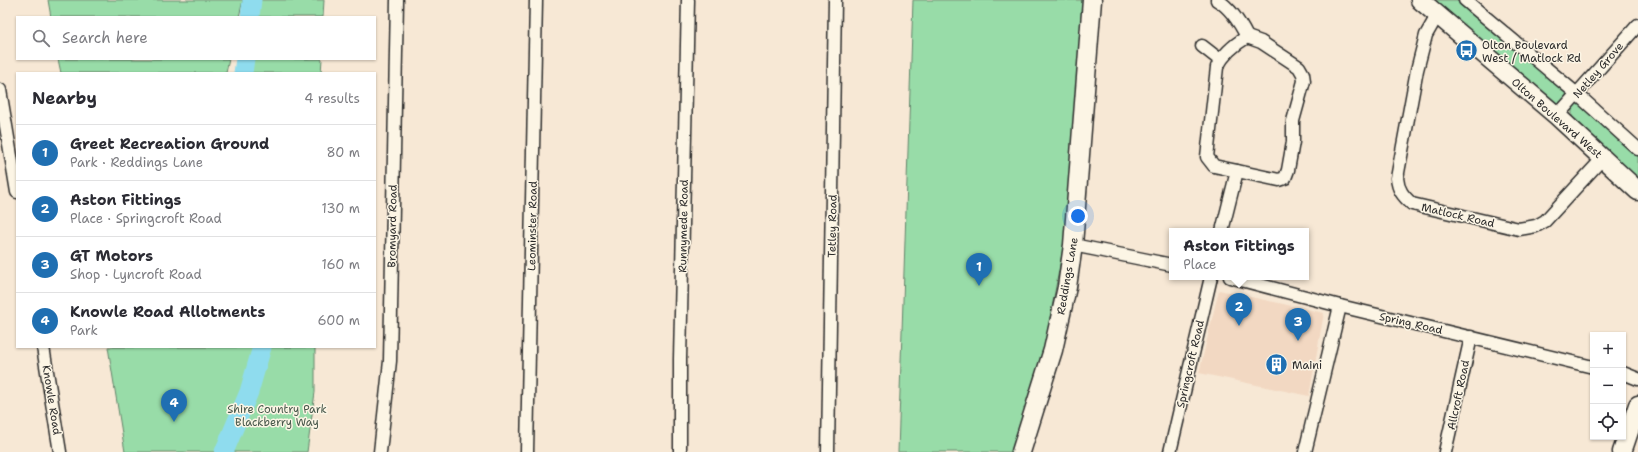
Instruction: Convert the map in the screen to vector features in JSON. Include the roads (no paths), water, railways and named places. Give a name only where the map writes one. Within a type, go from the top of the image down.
[{"type":"street","name":"Bromyard Road","points":[[380,452],[390,362],[397,0]]},
{"type":"street","name":"Leominster Road","points":[[527,452],[536,0]]},
{"type":"street","name":"Runnymede Road","points":[[680,452],[680,359],[688,0]]},
{"type":"street","name":"Tetley Road","points":[[828,452],[835,0]]},
{"type":"street","name":"Reddings Lane","points":[[1021,452],[1053,350],[1067,287],[1073,245],[1092,0]]},
{"type":"street","points":[[1217,0],[1222,3],[1240,22],[1247,37],[1261,42],[1299,67],[1303,74],[1304,81],[1292,121],[1293,142],[1288,170],[1285,178],[1279,180],[1214,166],[1207,157],[1217,67],[1220,60],[1238,42],[1247,37]]},
{"type":"street","name":"Olton Boulevard West","points":[[1420,0],[1557,116],[1638,190]]},
{"type":"street","points":[[1465,0],[1577,94],[1638,149]]},
{"type":"street","name":"Matlock Road","points":[[1438,14],[1426,35],[1417,70],[1397,178],[1398,186],[1403,195],[1412,204],[1519,229],[1536,226],[1545,221],[1603,158]]},
{"type":"street","name":"Netley Grove","points":[[1557,116],[1638,25]]},
{"type":"street","points":[[1202,46],[1220,60]]},
{"type":"street","points":[[0,90],[16,186]]},
{"type":"street","points":[[1223,228],[1237,171]]},
{"type":"street","points":[[1073,245],[1169,264]]},
{"type":"street","name":"Springcroft Road","points":[[1170,452],[1210,280]]},
{"type":"street","name":"Spring Road","points":[[1241,280],[1340,306],[1590,366]]},
{"type":"street","points":[[1305,452],[1340,306]]},
{"type":"street","name":"Allcroft Road","points":[[1446,452],[1471,337]]},
{"type":"street","name":"Knowle Road","points":[[43,348],[60,452]]},
{"type":"street","points":[[1626,374],[1638,379]]},
{"type":"street","points":[[1622,452],[1638,404]]},
{"type":"waterway","points":[[250,16],[252,0]]},
{"type":"waterway","points":[[243,72],[245,60]]},
{"type":"waterway","points":[[224,452],[249,392],[262,348]]},
{"type":"place","name":"Olton Boulevard West / Matlock Rd","points":[[1466,51]]},
{"type":"place","name":"Greet Recreation Ground","points":[[979,286]]},
{"type":"place","name":"Aston Fittings","points":[[1239,326]]},
{"type":"place","name":"GT Motors","points":[[1298,341]]},
{"type":"place","name":"Maini","points":[[1277,365]]},
{"type":"place","name":"Knowle Road Allotments","points":[[174,422]]},
{"type":"park label","name":"Shire Country Park Blackberry Way","points":[[277,415]]}]
